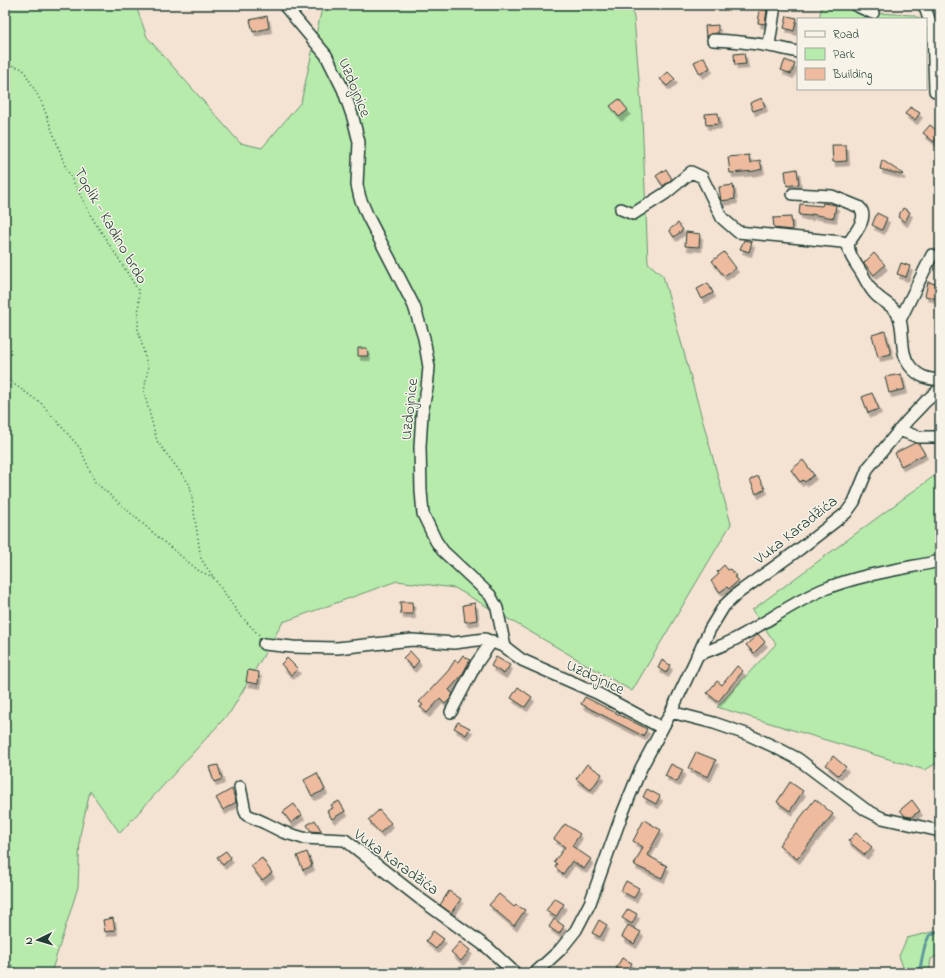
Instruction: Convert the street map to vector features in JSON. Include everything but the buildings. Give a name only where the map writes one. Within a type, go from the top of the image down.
[{"type":"street","name":"Uzdojnice","points":[[284,5],[326,55],[343,89],[359,142],[357,185],[360,198],[368,217],[414,306],[424,338],[429,367],[422,413],[420,447],[421,491],[423,514],[436,541],[443,551],[490,595],[497,608],[505,646],[522,660],[597,693],[662,728]]},
{"type":"street","points":[[769,45],[775,5]]},
{"type":"street","points":[[855,5],[873,13]]},
{"type":"street","points":[[924,5],[933,30],[934,92]]},
{"type":"street","points":[[713,40],[769,45],[797,52]]},
{"type":"street","points":[[621,209],[633,214],[666,193],[690,172],[702,176],[722,218],[738,232],[842,242],[848,244]]},
{"type":"street","points":[[793,194],[832,196],[859,207],[862,210],[864,215],[861,224],[848,244],[850,256],[861,272],[865,282],[876,295],[897,312],[900,320],[904,351],[907,361],[918,374],[928,379],[940,380]]},
{"type":"street","points":[[900,320],[932,255]]},
{"type":"street","name":"Vuka Karadžića","points":[[535,973],[560,950],[576,930],[590,903],[621,817],[641,768],[671,712],[710,629],[724,606],[738,593],[801,548],[846,513],[854,502],[868,468],[899,430],[926,401],[940,389]]},
{"type":"street","points":[[899,430],[918,437],[939,437]]},
{"type":"street","points":[[697,655],[739,638],[797,603],[826,588],[853,580],[940,561]]},
{"type":"street","points":[[266,644],[293,647],[337,648],[412,640],[454,643],[485,639],[505,646]]},
{"type":"street","points":[[451,712],[476,664],[492,641]]},
{"type":"street","points":[[671,712],[714,723],[749,735],[775,747],[798,759],[866,810],[882,818],[940,831]]},
{"type":"street","name":"Vuka Karadžića","points":[[240,787],[247,815],[283,832],[303,838],[345,840],[488,948],[515,973]]},
{"type":"path","name":"Toplik - Kadino brdo","points":[[5,63],[23,69],[42,103],[66,168],[90,215],[139,292],[138,329],[148,369],[144,392],[157,441],[190,485],[201,559],[238,613],[266,644]]},
{"type":"path","points":[[5,378],[41,403],[80,448],[95,482],[199,571],[213,577]]},
{"type":"path","points":[[5,961],[23,973]]},
{"type":"green space","points":[[5,5],[130,5],[137,9],[147,37],[240,143],[262,148],[301,102],[322,8],[321,5],[631,5],[634,18],[642,116],[648,263],[663,276],[731,524],[632,691],[455,588],[397,581],[283,622],[231,711],[120,833],[90,791],[80,835],[78,887],[51,973],[5,973]]},
{"type":"green space","points":[[822,5],[839,5],[859,12],[912,15],[919,18],[819,18]]},
{"type":"green space","points":[[934,476],[940,490],[940,761],[925,770],[717,707],[776,644],[752,610]]},
{"type":"green space","points":[[940,930],[940,954],[931,959],[929,973],[905,973],[899,956],[907,938]]},
{"type":"waterway","points":[[911,973],[920,968],[925,945],[929,936],[940,931]]}]
